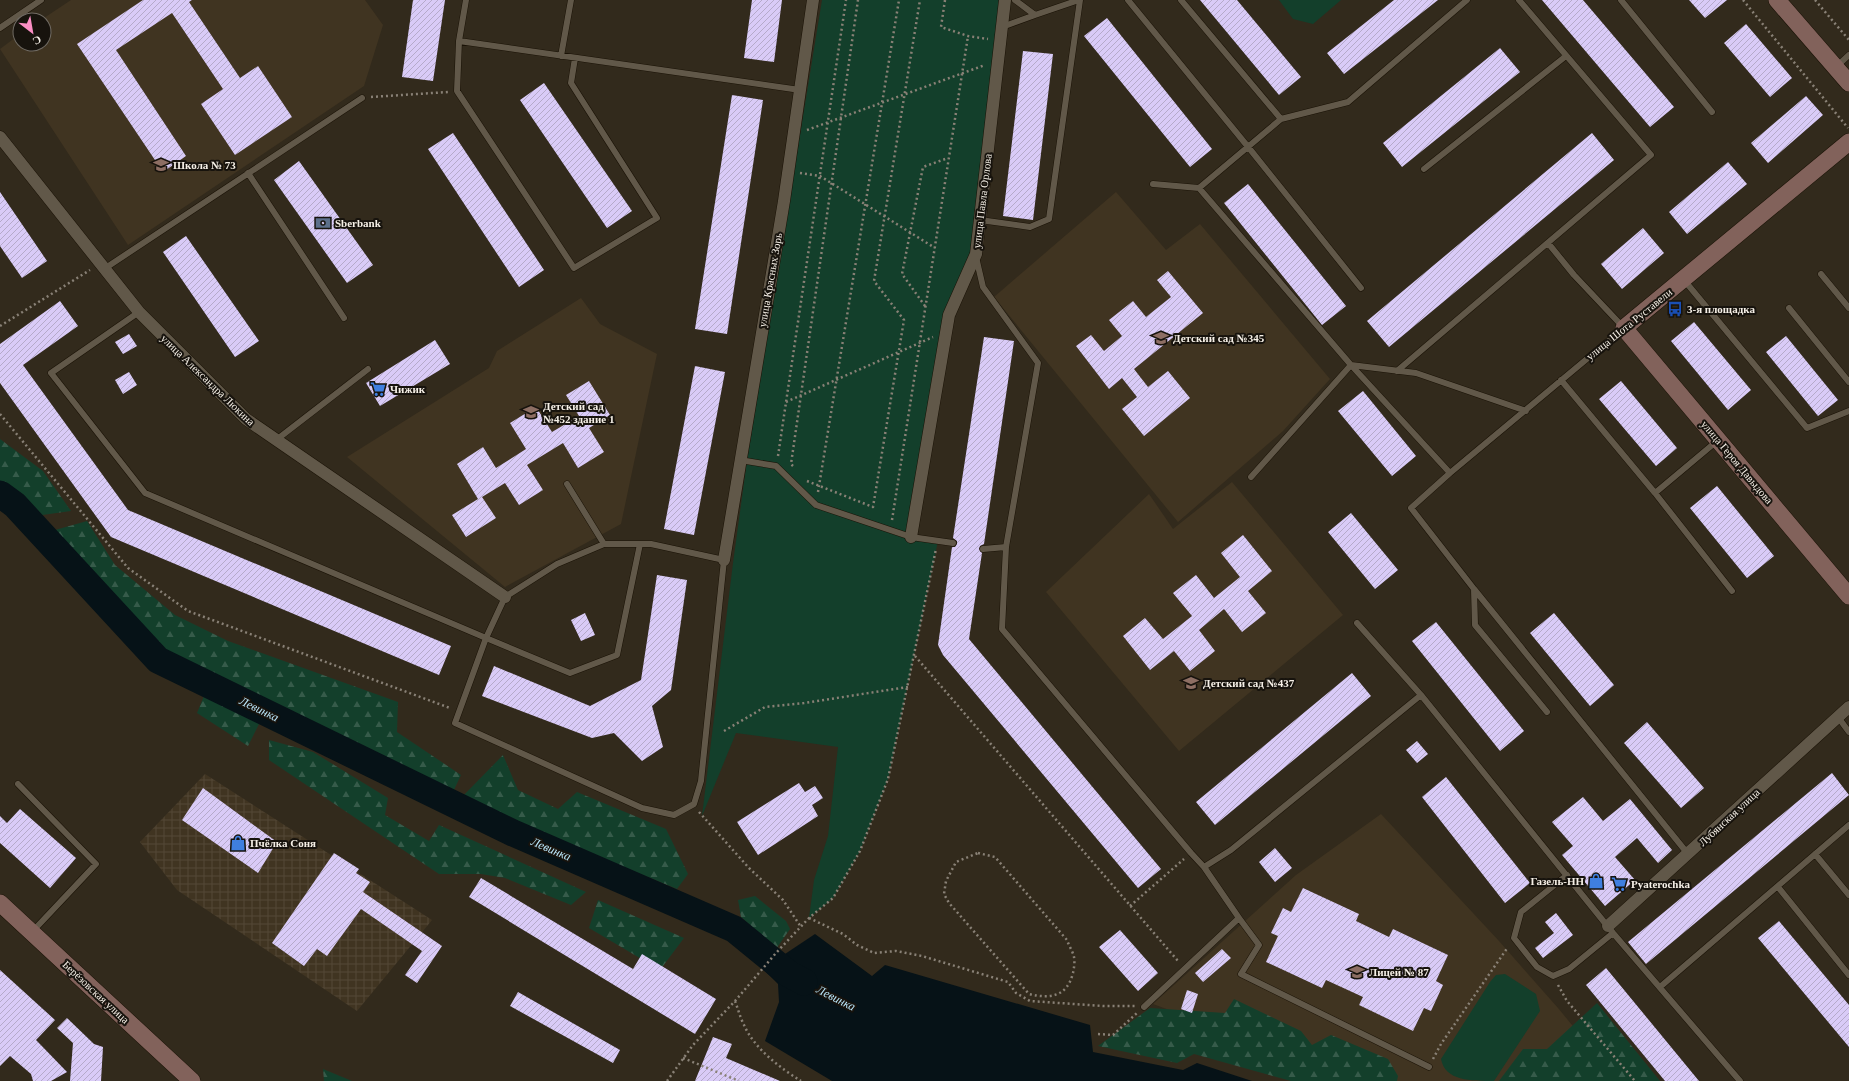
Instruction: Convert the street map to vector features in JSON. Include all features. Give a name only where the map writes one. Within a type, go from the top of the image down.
[{"type":"street","name":"улица Красных Зорь","points":[[724,560],[788,171],[813,0]]},
{"type":"street","name":"улица Павла Орлова","points":[[911,537],[949,315],[976,254],[1005,0]]},
{"type":"street","points":[[1777,0],[1849,83]]},
{"type":"street","name":"улица Александра Люкина","points":[[0,137],[138,312],[246,419],[505,598]]},
{"type":"street","name":"улица Шота Руставели","points":[[1624,328],[1684,280],[1849,142]]},
{"type":"street","name":"улица Героя Давыдова","points":[[1624,328],[1849,596]]},
{"type":"street","name":"Лубянская улица","points":[[1610,929],[1688,854],[1849,707]]},
{"type":"street","name":"Берёзовская улица","points":[[0,903],[192,1081]]},
{"type":"lane","points":[[0,28],[41,0]]},
{"type":"lane","points":[[466,0],[459,42],[457,91],[574,268],[657,218],[571,83],[575,58]]},
{"type":"lane","points":[[561,56],[571,0]]},
{"type":"lane","points":[[1015,0],[1035,15]]},
{"type":"lane","points":[[980,220],[1030,227],[1049,219],[1079,0],[1002,27]]},
{"type":"lane","points":[[1128,0],[1361,288]]},
{"type":"lane","points":[[1181,0],[1281,119]]},
{"type":"lane","points":[[1153,184],[1199,188],[1249,148],[1281,119],[1348,102],[1467,0]]},
{"type":"lane","points":[[1396,370],[1651,155],[1519,0]]},
{"type":"lane","points":[[1621,0],[1712,112]]},
{"type":"lane","points":[[459,42],[800,90]]},
{"type":"lane","points":[[1836,67],[1849,55]]},
{"type":"lane","points":[[1424,169],[1566,56]]},
{"type":"lane","points":[[102,266],[248,174],[362,98]]},
{"type":"lane","points":[[248,174],[344,318]]},
{"type":"lane","points":[[1199,188],[1351,366],[1450,473]]},
{"type":"lane","points":[[1548,243],[1574,275],[1624,328]]},
{"type":"lane","points":[[976,254],[983,287],[1038,362],[1006,547],[1002,629],[1204,867],[1242,924],[1259,945],[1241,974],[1429,1067]]},
{"type":"lane","points":[[1821,274],[1849,308]]},
{"type":"lane","points":[[1684,280],[1807,428],[1849,411]]},
{"type":"lane","points":[[1789,308],[1849,382]]},
{"type":"lane","points":[[138,312],[51,373],[144,493],[570,673],[617,655],[640,544]]},
{"type":"lane","name":"улица Шота Руставели","points":[[1474,589],[1411,508],[1450,473],[1624,328]]},
{"type":"lane","points":[[1351,366],[1416,373],[1526,411]]},
{"type":"lane","points":[[1251,477],[1351,366]]},
{"type":"lane","points":[[276,440],[368,369]]},
{"type":"lane","points":[[1561,380],[1655,494],[1732,591]]},
{"type":"lane","points":[[1655,494],[1718,440]]},
{"type":"lane","points":[[740,460],[776,466],[816,505],[911,537],[952,543]]},
{"type":"lane","points":[[567,484],[604,544]]},
{"type":"lane","points":[[604,544],[651,544],[724,560],[701,781],[694,804],[674,816],[642,808],[455,724],[486,638],[505,598],[556,564],[604,544]]},
{"type":"lane","points":[[983,549],[1006,547]]},
{"type":"lane","points":[[1474,589],[1475,625],[1547,712]]},
{"type":"lane","points":[[1474,589],[1688,854]]},
{"type":"lane","points":[[1357,623],[1421,695],[1610,929],[1740,1081]]},
{"type":"lane","points":[[1204,867],[1231,850],[1421,695]]},
{"type":"lane","points":[[1838,717],[1849,732]]},
{"type":"lane","points":[[18,784],[96,864],[31,933]]},
{"type":"lane","points":[[1660,987],[1849,825]]},
{"type":"lane","points":[[1815,854],[1849,895]]},
{"type":"lane","points":[[1567,875],[1521,912],[1514,938],[1537,967],[1553,976],[1569,969],[1610,929]]},
{"type":"lane","points":[[1778,887],[1849,975]]},
{"type":"lane","points":[[1144,1007],[1239,918]]},
{"type":"path","points":[[776,466],[846,0]]},
{"type":"path","points":[[795,468],[791,464],[858,0]]},
{"type":"path","points":[[816,505],[899,0]]},
{"type":"path","points":[[804,477],[808,482],[873,507],[904,320],[874,281],[920,0]]},
{"type":"path","points":[[945,0],[941,27],[968,36],[1001,41]]},
{"type":"path","points":[[1743,0],[1849,129]]},
{"type":"path","points":[[1815,0],[1849,40]]},
{"type":"path","points":[[890,530],[968,36]]},
{"type":"path","points":[[793,135],[998,60]]},
{"type":"path","points":[[362,98],[457,91]]},
{"type":"path","points":[[925,307],[902,274],[923,167],[949,158]]},
{"type":"path","points":[[788,171],[820,176],[934,248]]},
{"type":"path","points":[[0,326],[102,266]]},
{"type":"path","points":[[786,402],[946,331]]},
{"type":"path","points":[[0,414],[128,568],[188,611],[459,712]]},
{"type":"path","points":[[668,1081],[683,1058],[736,1001],[776,953],[809,918],[833,898],[860,851],[888,779],[938,541]]},
{"type":"path","points":[[914,656],[1184,968]]},
{"type":"path","points":[[724,731],[765,707],[804,703],[908,687]]},
{"type":"path","points":[[694,804],[702,816],[749,868],[784,900],[801,927]]},
{"type":"path","points":[[978,853],[996,858],[1067,940],[1074,957],[1074,967],[1070,982],[1064,990],[1048,997],[1029,994],[950,903],[944,894],[946,881],[956,862],[978,853]]},
{"type":"path","points":[[1130,906],[1191,853]]},
{"type":"path","points":[[809,918],[843,934],[857,945],[874,953],[896,951],[922,956],[1008,982],[1016,993],[1030,1002],[1144,1007]]},
{"type":"path","points":[[1429,1067],[1441,1044],[1514,938]]},
{"type":"path","points":[[1553,976],[1567,1000],[1635,1081]]},
{"type":"path","points":[[736,1001],[744,1026],[760,1049],[792,1076],[801,1081]]},
{"type":"path","points":[[1098,1034],[1113,1035],[1144,1007]]},
{"type":"path","points":[[683,1058],[739,1081]]},
{"type":"shaded area","name":"Школа № 73","points":[[71,0],[365,0],[383,25],[364,86],[128,245],[0,49],[12,40],[12,52],[52,52],[52,13]]},
{"type":"shaded area","name":"Детский сад №345","points":[[1116,192],[1166,250],[1200,224],[1330,379],[1283,431],[1178,522],[994,297]]},
{"type":"shaded area","name":"Детский сад №452 здание 1","points":[[581,298],[600,324],[657,354],[621,524],[505,587],[347,457],[489,368],[497,351]]},
{"type":"shaded area","name":"Детский сад №437","points":[[1232,482],[1343,615],[1179,751],[1046,592],[1149,494],[1173,529]]},
{"type":"shaded area","points":[[205,774],[432,920],[357,1011],[177,890],[140,842]]},
{"type":"shaded area","name":"Лицей № 87","points":[[1381,814],[1499,941],[1558,1008],[1618,1081],[1362,1081],[1153,1004],[1296,875]]},
{"type":"green space","points":[[822,0],[1007,0],[976,254],[949,315],[911,537],[938,541],[888,779],[860,851],[833,898],[809,918],[814,880],[828,836],[838,747],[736,733],[702,816],[747,461]]},
{"type":"green space","points":[[1279,0],[1341,0],[1313,24],[1293,19]]},
{"type":"green space","points":[[0,439],[43,471],[71,511],[35,516],[0,486]]},
{"type":"green space","points":[[87,521],[115,565],[175,615],[228,641],[398,702],[397,732],[461,775],[453,792],[162,656],[61,542],[55,530]]},
{"type":"green space","points":[[206,691],[260,722],[248,746],[197,713]]},
{"type":"green space","points":[[269,740],[313,752],[388,798],[385,815],[429,841],[439,825],[586,892],[571,905],[505,878],[481,874],[439,874],[269,760]]},
{"type":"green space","points":[[503,755],[518,790],[558,809],[577,792],[666,829],[688,874],[677,889],[499,816],[462,797]]},
{"type":"green space","points":[[755,896],[786,921],[790,929],[776,949],[741,917],[738,900]]},
{"type":"green space","points":[[598,900],[684,938],[660,970],[589,928]]},
{"type":"green space","points":[[1505,974],[1536,994],[1540,1011],[1494,1081],[1468,1080],[1453,1076],[1443,1066],[1441,1059],[1490,982],[1496,975]]},
{"type":"green space","points":[[1234,999],[1301,1031],[1312,1045],[1331,1035],[1388,1059],[1398,1076],[1397,1081],[1291,1081],[1194,1054],[1177,1063],[1098,1046],[1150,1008],[1225,1013]]},
{"type":"green space","points":[[1597,1003],[1660,1081],[1499,1081],[1523,1049],[1547,1049]]},
{"type":"green space","points":[[323,1069],[352,1081],[324,1081]]},
{"type":"water","points":[[815,934],[872,976],[885,965],[1090,1025],[1093,1052],[1183,1070],[1197,1063],[1252,1081],[832,1081],[765,1041],[779,1002],[778,984],[766,972],[773,962]]},
{"type":"building","points":[[143,0],[192,0],[189,2],[240,78],[258,66],[292,117],[235,155],[201,104],[223,89],[172,13],[116,50],[186,156],[163,172],[77,44]]},
{"type":"building","points":[[413,0],[445,0],[433,81],[402,77]]},
{"type":"building","points":[[752,0],[782,0],[774,62],[744,58]]},
{"type":"building","points":[[1200,0],[1237,0],[1301,77],[1279,95]]},
{"type":"building","points":[[1394,0],[1438,0],[1344,74],[1327,53]]},
{"type":"building","points":[[1542,0],[1583,0],[1674,107],[1650,127]]},
{"type":"building","points":[[1689,0],[1727,0],[1705,18]]},
{"type":"building","points":[[1107,18],[1212,149],[1190,167],[1084,36]]},
{"type":"building","points":[[1746,24],[1792,78],[1770,97],[1724,43]]},
{"type":"building","points":[[1500,48],[1520,72],[1402,167],[1383,143]]},
{"type":"building","points":[[1023,51],[1053,54],[1033,220],[1003,216]]},
{"type":"building","points":[[544,83],[632,211],[607,228],[520,100]]},
{"type":"building","points":[[732,95],[763,100],[727,334],[695,329]]},
{"type":"building","points":[[1806,96],[1823,115],[1768,163],[1751,143]]},
{"type":"building","points":[[453,133],[544,270],[519,287],[428,149]]},
{"type":"building","points":[[1592,133],[1614,160],[1389,347],[1367,321]]},
{"type":"building","points":[[299,161],[373,265],[347,283],[274,180]]},
{"type":"building","points":[[1728,162],[1747,184],[1687,234],[1669,212]]},
{"type":"building","points":[[1248,184],[1346,306],[1322,325],[1224,203]]},
{"type":"building","points":[[0,192],[47,261],[22,278],[0,246]]},
{"type":"building","points":[[1643,228],[1664,253],[1622,289],[1601,264]]},
{"type":"building","points":[[186,236],[259,341],[235,357],[163,252]]},
{"type":"building","points":[[1168,271],[1203,313],[1134,369],[1148,387],[1168,371],[1190,398],[1144,436],[1122,409],[1137,397],[1122,378],[1109,389],[1076,346],[1091,335],[1104,351],[1122,336],[1109,320],[1133,301],[1146,317],[1171,297],[1157,280]]},
{"type":"building","points":[[60,301],[78,326],[23,365],[128,510],[451,646],[439,675],[111,537],[0,383],[0,344]]},
{"type":"building","points":[[1694,322],[1751,390],[1728,410],[1671,341]]},
{"type":"building","points":[[129,334],[137,346],[123,354],[115,342]]},
{"type":"building","points":[[1786,336],[1838,400],[1818,416],[1766,352]]},
{"type":"building","points":[[984,337],[1014,341],[984,544],[980,546],[979,549],[982,553],[969,639],[1161,869],[1138,888],[943,655],[938,645],[952,547],[955,547],[957,544],[957,541],[953,538]]},
{"type":"building","points":[[435,340],[450,364],[380,406],[366,383]]},
{"type":"building","points":[[695,366],[725,372],[694,535],[664,529]]},
{"type":"building","points":[[129,372],[137,385],[123,394],[115,380]]},
{"type":"building","points":[[589,381],[610,415],[589,428],[604,452],[578,468],[563,443],[527,465],[543,490],[519,505],[505,483],[482,497],[496,518],[466,537],[452,515],[478,499],[457,464],[483,447],[496,468],[526,449],[510,423],[536,407],[552,432],[579,416],[566,395]]},
{"type":"building","points":[[1621,381],[1677,448],[1656,466],[1599,399]]},
{"type":"building","points":[[1363,391],[1416,456],[1392,476],[1338,411]]},
{"type":"building","points":[[1717,486],[1774,556],[1747,578],[1690,508]]},
{"type":"building","points":[[1351,513],[1398,570],[1375,589],[1328,532]]},
{"type":"building","points":[[1243,535],[1272,571],[1248,591],[1266,613],[1242,632],[1224,609],[1199,630],[1215,651],[1190,671],[1174,651],[1150,670],[1123,636],[1145,618],[1163,639],[1192,616],[1173,593],[1196,575],[1214,598],[1240,577],[1221,553]]},
{"type":"building","points":[[657,575],[687,580],[671,690],[652,706],[663,747],[642,761],[614,733],[592,738],[482,696],[494,666],[590,706],[641,680]]},
{"type":"building","points":[[585,613],[595,635],[581,641],[571,620]]},
{"type":"building","points":[[1554,613],[1614,685],[1590,706],[1530,633]]},
{"type":"building","points":[[1436,622],[1524,731],[1500,751],[1412,641]]},
{"type":"building","points":[[1352,673],[1371,696],[1215,825],[1196,802]]},
{"type":"building","points":[[1647,722],[1704,788],[1681,808],[1624,743]]},
{"type":"building","points":[[1417,741],[1428,754],[1417,763],[1406,750]]},
{"type":"building","points":[[1832,773],[1849,795],[1646,964],[1628,942]]},
{"type":"building","points":[[1446,777],[1530,883],[1505,903],[1422,797]]},
{"type":"building","points":[[799,783],[805,792],[815,786],[823,798],[812,805],[818,816],[758,855],[737,822]]},
{"type":"building","points":[[203,788],[277,842],[258,873],[182,820]]},
{"type":"building","points":[[1583,797],[1603,821],[1630,799],[1672,850],[1658,863],[1637,838],[1615,857],[1635,880],[1605,906],[1562,855],[1573,846],[1552,822]]},
{"type":"building","points":[[20,809],[76,858],[50,888],[0,843],[0,816],[7,823]]},
{"type":"building","points":[[1275,848],[1292,868],[1275,882],[1259,862]]},
{"type":"building","points":[[334,853],[359,869],[356,873],[370,882],[363,892],[442,946],[417,983],[405,975],[422,951],[361,909],[327,956],[317,949],[304,966],[272,943]]},
{"type":"building","points":[[481,878],[633,969],[642,954],[716,999],[695,1034],[469,897]]},
{"type":"building","points":[[1303,888],[1359,914],[1356,921],[1389,937],[1393,929],[1448,955],[1436,981],[1443,985],[1431,1011],[1424,1008],[1413,1031],[1359,1005],[1363,997],[1326,980],[1322,988],[1266,962],[1278,936],[1271,933],[1283,908],[1291,912]]},
{"type":"building","points":[[1556,913],[1573,935],[1543,958],[1535,948],[1554,933],[1545,922]]},
{"type":"building","points":[[1779,921],[1849,1005],[1849,1047],[1758,938]]},
{"type":"building","points":[[1120,930],[1158,973],[1138,991],[1099,947]]},
{"type":"building","points":[[1222,949],[1231,958],[1203,982],[1195,973]]},
{"type":"building","points":[[1606,968],[1699,1081],[1665,1081],[1586,985]]},
{"type":"building","points":[[0,970],[55,1020],[36,1040],[67,1072],[51,1081],[33,1081],[31,1074],[10,1056],[0,1066]]},
{"type":"building","points":[[1187,990],[1198,994],[1192,1013],[1181,1009]]},
{"type":"building","points":[[518,992],[620,1050],[613,1063],[510,1006]]},
{"type":"building","points":[[67,1018],[94,1044],[103,1047],[101,1081],[70,1081],[73,1043],[57,1028]]},
{"type":"building","points":[[713,1037],[732,1044],[726,1058],[780,1081],[695,1081]]},
{"type":"waterway","name":"Левинка","points":[[0,494],[15,505],[158,660],[513,833],[734,929],[789,974],[804,982]]},
{"type":"place","name":"Школа № 73","points":[[161,165]]},
{"type":"place","name":"Sberbank","points":[[323,223]]},
{"type":"place","name":"3-я площадка","points":[[1675,309]]},
{"type":"place","name":"Детский сад №345","points":[[1161,338]]},
{"type":"place","name":"Чижик","points":[[378,389]]},
{"type":"place","name":"Детский сад №452 здание 1","points":[[531,412]]},
{"type":"place","name":"Детский сад №437","points":[[1191,683]]},
{"type":"place","name":"Пчёлка Соня","points":[[238,843]]},
{"type":"place","name":"Газель-НН","points":[[1596,881]]},
{"type":"place","name":"Pyaterochka","points":[[1619,884]]},
{"type":"place","name":"Лицей № 87","points":[[1357,972]]}]
